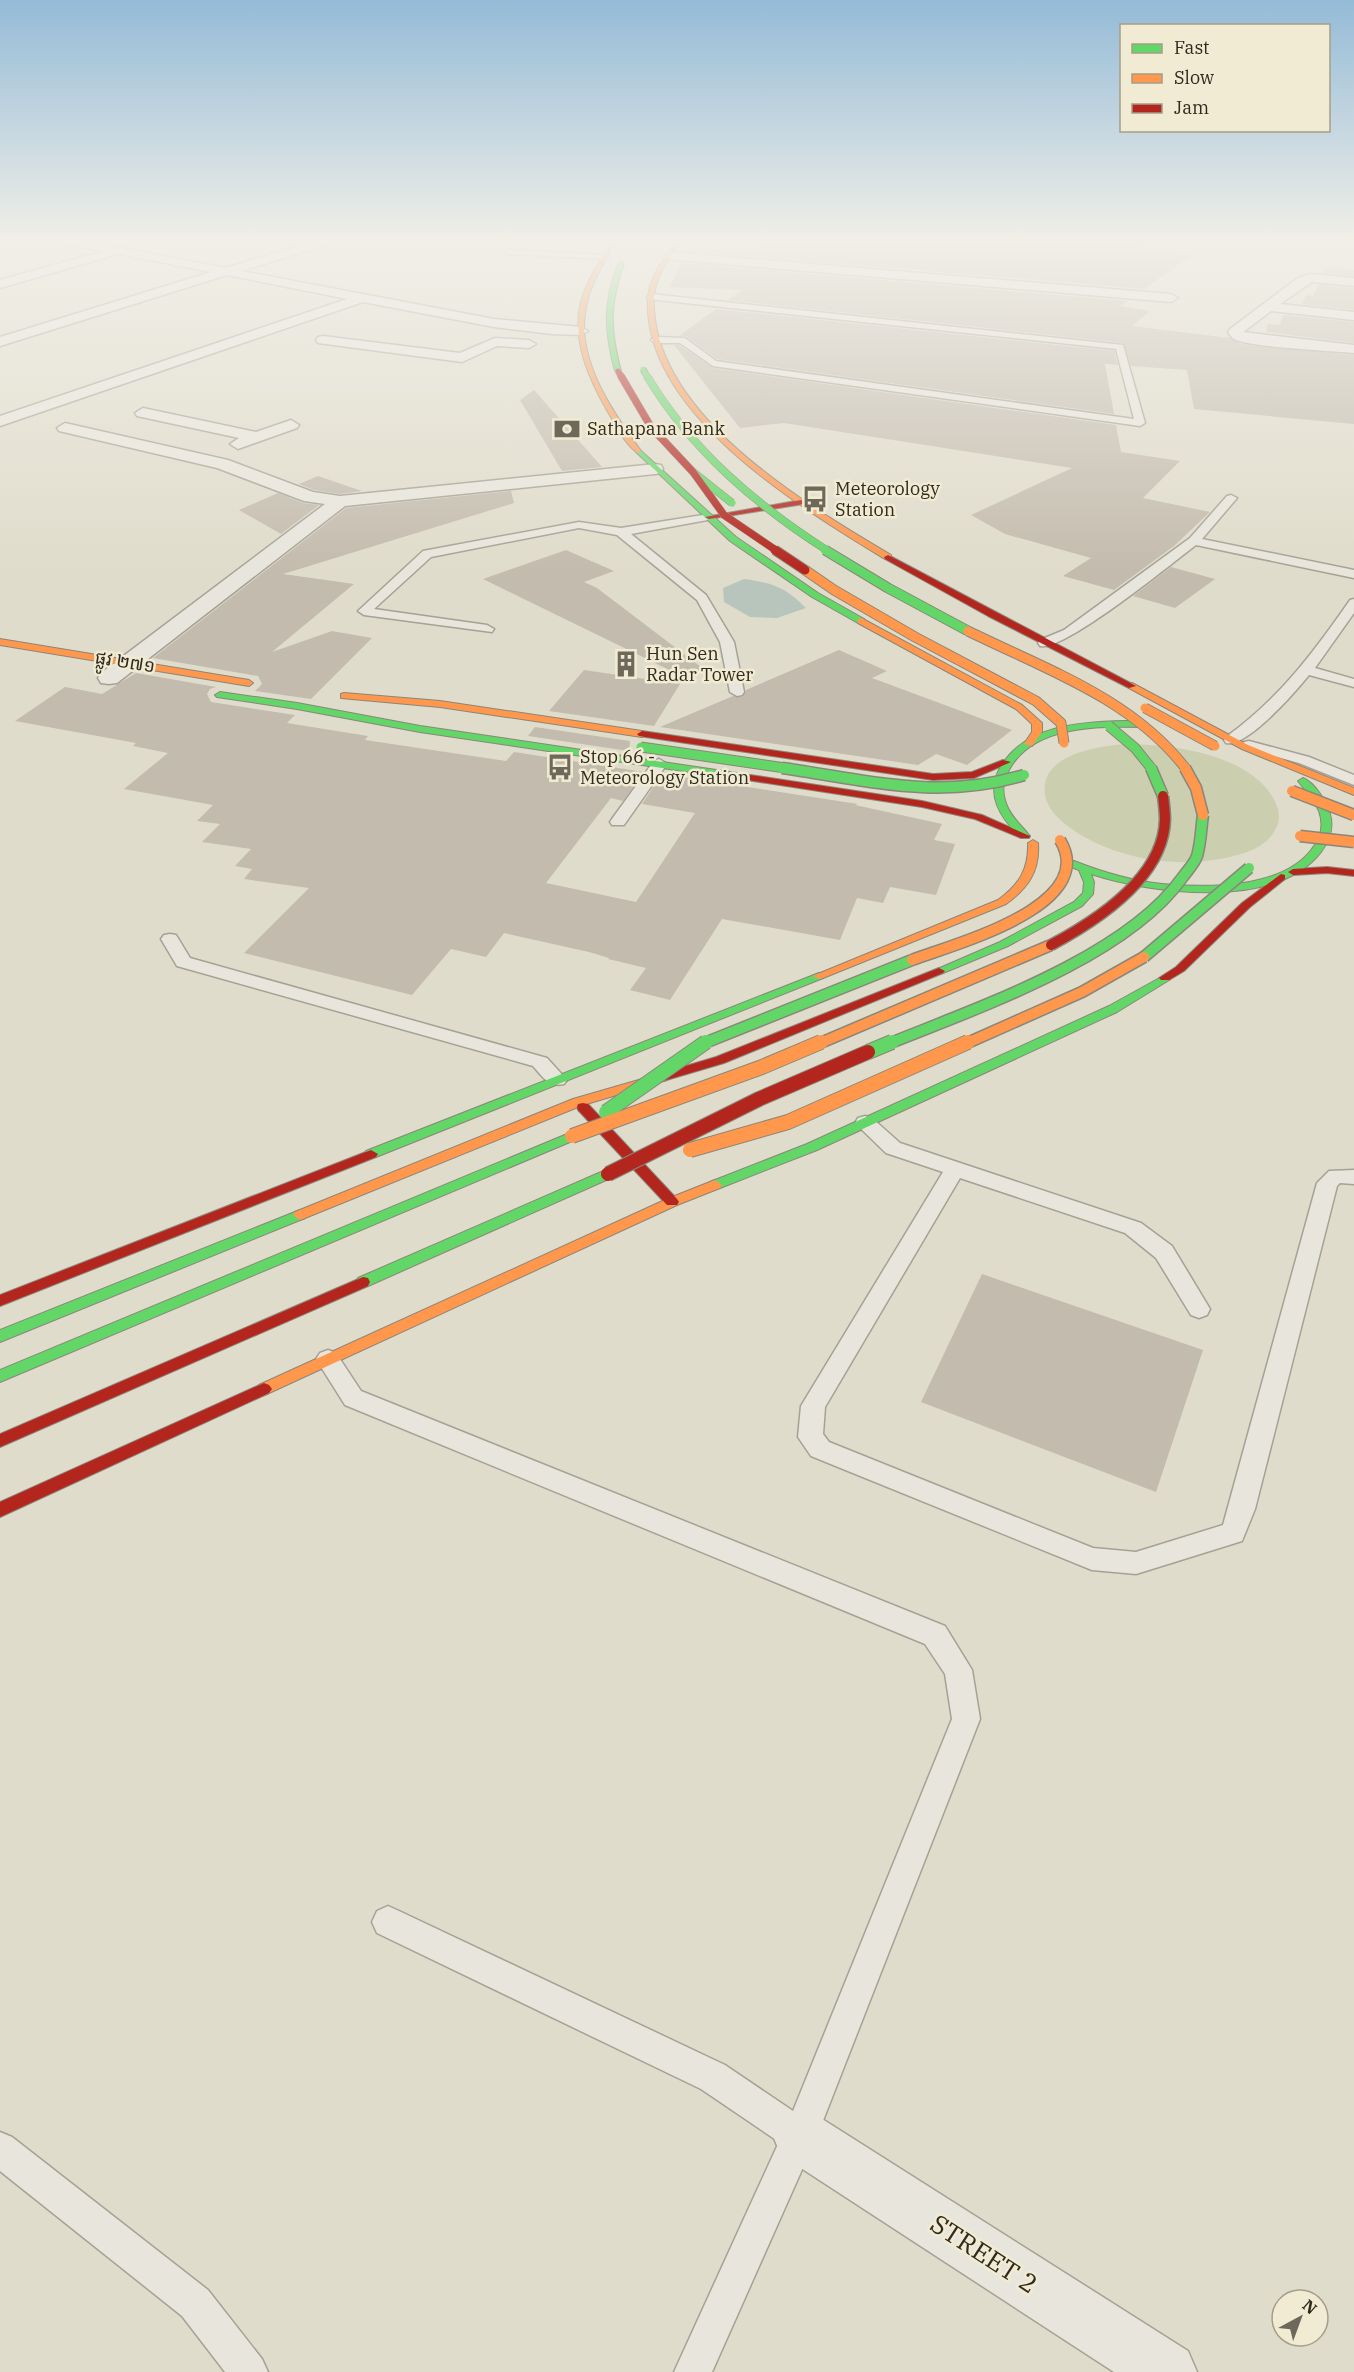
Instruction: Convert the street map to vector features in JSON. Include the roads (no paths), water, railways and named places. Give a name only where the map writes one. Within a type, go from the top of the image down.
[{"type":"main road","points":[[585,351],[592,374],[621,428],[654,467],[733,539],[815,595],[899,643],[1019,706],[1036,723],[1037,732],[1029,744]]},
{"type":"main road","points":[[612,351],[618,370],[651,427],[693,472],[724,515],[751,536],[834,590],[915,637],[1036,700],[1061,723],[1064,743]]},
{"type":"main road","points":[[659,351],[666,369],[703,421],[740,455],[827,520],[911,571],[1231,740],[1354,792]]},
{"type":"main road","points":[[0,1441],[608,1174],[758,1100],[1082,960],[1120,938],[1162,904],[1189,873],[1200,844],[1204,821],[1200,799],[1190,774],[1172,750],[1158,737],[1138,722],[1090,694],[873,579],[793,528],[723,469],[677,423],[641,365]]},
{"type":"main road","points":[[654,467],[740,455]]},
{"type":"main road","points":[[723,469],[788,506],[892,574],[1215,746],[1248,759],[1278,778],[1292,791],[1354,815]]},
{"type":"main road","points":[[693,472],[771,533],[852,585],[974,652]]},
{"type":"main road","points":[[709,517],[802,502]]},
{"type":"main road","name":"ផ្លូវ ២៧១","points":[[0,642],[130,672],[255,683]]},
{"type":"main road","points":[[215,694],[297,706],[420,729],[922,804],[978,817],[1029,839],[1084,869],[1149,885],[1195,889],[1230,888],[1287,874],[1354,873]]},
{"type":"main road","points":[[1024,776],[1010,783],[995,786],[937,789],[433,716],[335,695],[440,704],[933,777],[974,775],[1006,762],[1029,744],[1065,730],[1118,724],[1186,729],[1231,740]]},
{"type":"main road","points":[[0,1376],[572,1136],[739,1076],[1026,957],[1088,922],[1126,892],[1150,864],[1164,837],[1167,818],[1158,776],[1142,752],[1112,727],[1086,712]]},
{"type":"main road","points":[[1050,750],[1064,743],[1098,735],[1139,734],[1174,737],[1215,746]]},
{"type":"main road","points":[[0,1510],[672,1202],[812,1147],[865,1123],[1113,1009],[1139,994],[1180,969],[1245,905],[1313,856],[1322,846],[1328,821],[1320,801],[1294,773],[1275,760]]},
{"type":"main road","points":[[0,1300],[993,907],[1015,895],[1029,878],[1036,855],[1029,839],[1011,823],[999,802],[997,790],[999,775],[1006,762]]},
{"type":"main road","points":[[1292,791],[1300,830],[1354,842]]},
{"type":"main road","points":[[1048,832],[1080,850]]},
{"type":"main road","points":[[572,1136],[702,1044],[986,931],[1043,903],[1059,885],[1067,870],[1068,855],[1060,840]]},
{"type":"main road","points":[[1102,860],[1153,872],[1204,875]]},
{"type":"main road","points":[[608,1174],[788,1122],[1082,992],[1149,954],[1219,892],[1256,866],[1223,873]]},
{"type":"main road","points":[[0,1336],[578,1102],[720,1060],[1004,944],[1078,904],[1088,894],[1089,882],[1084,869]]},
{"type":"main road","points":[[557,1080],[672,1202]]},
{"type":"street","points":[[0,421],[207,351]]},
{"type":"street","points":[[406,351],[462,358],[477,351]]},
{"type":"street","points":[[143,413],[257,437]]},
{"type":"street","points":[[200,458],[291,425]]},
{"type":"street","points":[[64,428],[200,458],[310,497],[340,501],[654,467]]},
{"type":"street","points":[[104,678],[130,672],[340,501]]},
{"type":"street","name":"STREET 2","points":[[800,2136],[1167,2372]]},
{"type":"lane","points":[[696,351],[712,363],[1140,423],[1121,351]]},
{"type":"lane","points":[[1045,643],[1069,633],[1194,541],[1231,498]]},
{"type":"lane","points":[[487,629],[364,611],[427,554],[579,525],[621,532],[709,517]]},
{"type":"lane","points":[[621,532],[702,598],[727,642],[737,692]]},
{"type":"lane","points":[[1194,541],[1354,574]]},
{"type":"lane","points":[[1231,740],[1249,729],[1307,670],[1354,603]]},
{"type":"lane","points":[[1307,670],[1354,682]]},
{"type":"lane","points":[[1231,740],[1304,760],[1354,780]]},
{"type":"lane","points":[[618,822],[659,764]]},
{"type":"lane","points":[[170,939],[183,962],[540,1062],[557,1080]]},
{"type":"lane","points":[[865,1123],[893,1148],[1133,1228],[1164,1252],[1199,1309]]},
{"type":"lane","points":[[956,1168],[813,1406],[810,1437],[820,1449],[1092,1559],[1136,1563],[1233,1533],[1242,1509],[1327,1184],[1336,1176],[1354,1177]]},
{"type":"lane","points":[[328,1359],[353,1398],[935,1635],[958,1670],[966,1719],[800,2136],[693,2372]]},
{"type":"lane","points":[[388,1922],[713,2077],[800,2136]]},
{"type":"lane","points":[[0,2150],[195,2303],[249,2372]]},
{"type":"place","name":"Sathapana Bank","points":[[567,429]]},
{"type":"place","name":"Meteorology Station","points":[[815,499]]},
{"type":"place","name":"Hun Sen Radar Tower","points":[[626,664]]},
{"type":"place","name":"Stop 66 - Meteorology Station","points":[[560,767]]}]
